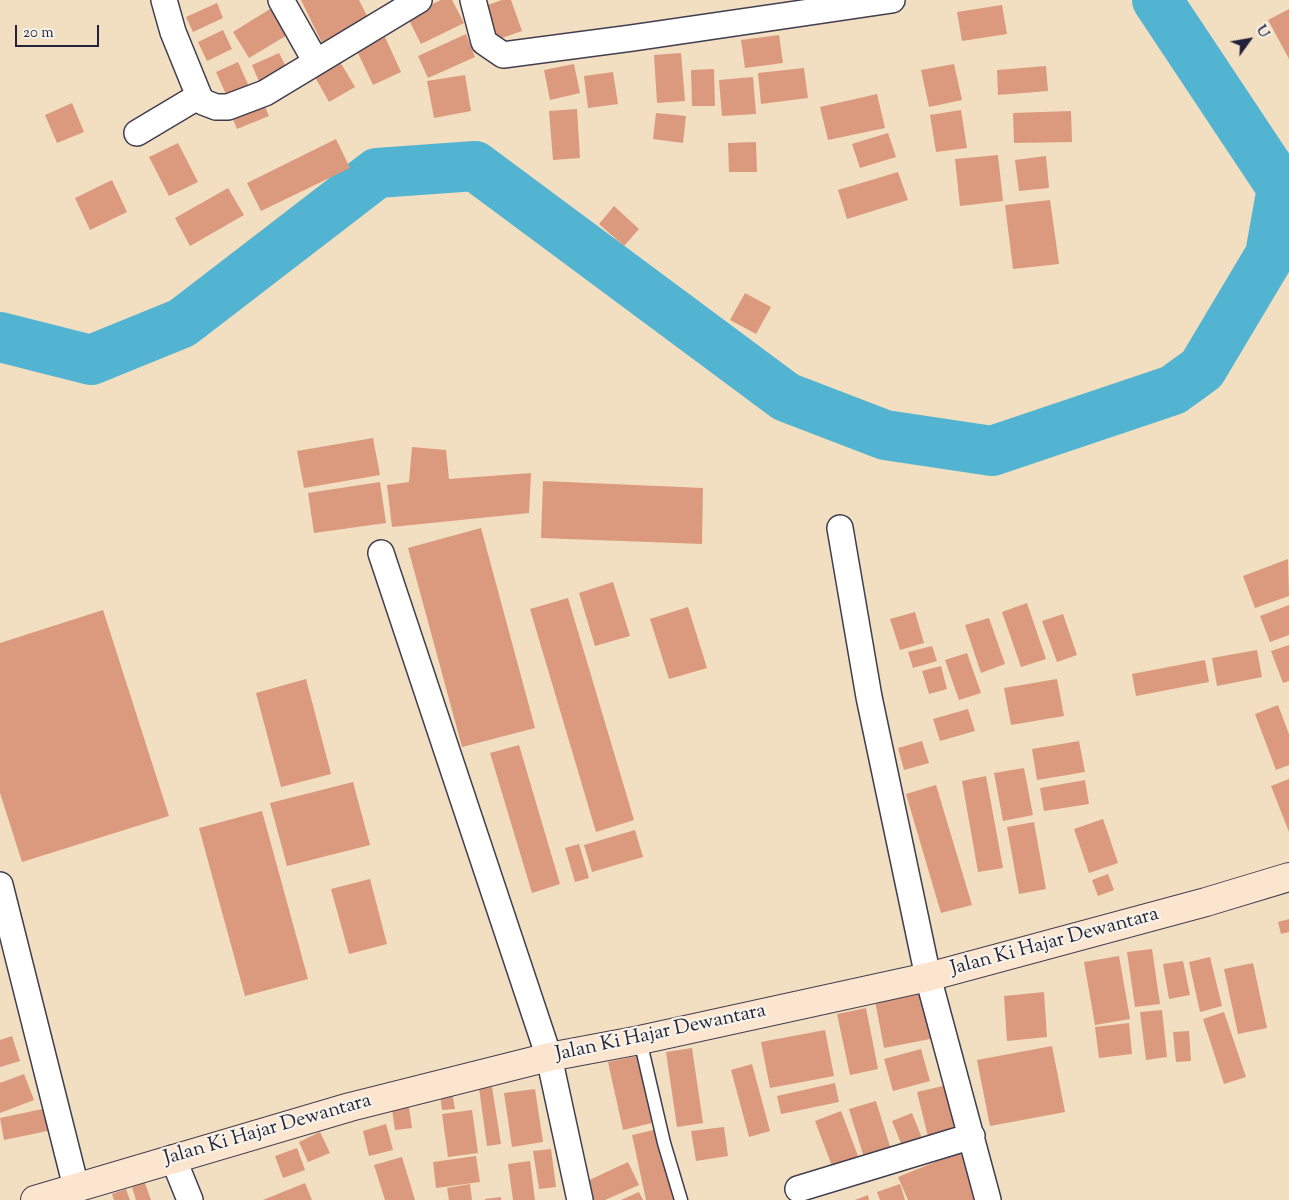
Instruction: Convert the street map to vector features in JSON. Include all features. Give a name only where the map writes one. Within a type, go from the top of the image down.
[{"type":"main road","name":"Jalan Ki Hajar Dewantara","points":[[35,1200],[350,1107],[549,1057],[640,1040],[928,977],[1206,902],[1289,877]]},
{"type":"street","points":[[164,0],[172,32],[199,96],[203,102],[216,107],[228,106],[265,93],[419,0]]},
{"type":"street","points":[[281,0],[316,62]]},
{"type":"street","points":[[473,0],[484,42],[503,54],[632,38],[892,0]]},
{"type":"street","points":[[137,133],[199,96]]},
{"type":"street","points":[[840,528],[869,697],[928,977],[988,1200]]},
{"type":"street","points":[[381,552],[549,1057],[580,1200]]},
{"type":"street","points":[[0,885],[5,923],[76,1187]]},
{"type":"street","points":[[798,1189],[972,1136]]},
{"type":"street","points":[[173,1158],[190,1200]]},
{"type":"lane","points":[[640,1040],[664,1143],[681,1200]]},
{"type":"building","points":[[301,0],[359,0],[370,22],[323,45]]},
{"type":"building","points":[[441,0],[452,0],[464,23],[421,44],[407,16]]},
{"type":"building","points":[[502,0],[511,0],[522,31],[493,41],[482,7]]},
{"type":"building","points":[[217,3],[223,18],[193,32],[186,17]]},
{"type":"building","points":[[278,4],[294,31],[249,58],[233,32]]},
{"type":"building","points":[[1002,5],[1007,34],[962,41],[957,12]]},
{"type":"building","points":[[1289,9],[1289,59],[1268,20]]},
{"type":"building","points":[[223,30],[232,49],[207,61],[198,42]]},
{"type":"building","points":[[466,34],[475,57],[428,78],[418,56]]},
{"type":"building","points":[[779,35],[783,63],[745,68],[741,40]]},
{"type":"building","points":[[385,37],[401,72],[373,85],[357,51]]},
{"type":"building","points":[[279,53],[289,73],[261,86],[252,65]]},
{"type":"building","points":[[681,53],[685,101],[657,103],[654,55]]},
{"type":"building","points":[[336,55],[355,87],[329,102],[311,70]]},
{"type":"building","points":[[238,62],[251,91],[229,101],[216,72]]},
{"type":"building","points":[[574,64],[580,93],[550,100],[544,70]]},
{"type":"building","points":[[954,64],[962,100],[929,107],[921,70]]},
{"type":"building","points":[[1046,66],[1048,91],[998,95],[997,70]]},
{"type":"building","points":[[804,68],[808,98],[761,104],[758,73]]},
{"type":"building","points":[[714,69],[715,106],[692,106],[691,70]]},
{"type":"building","points":[[613,72],[618,104],[588,108],[584,76]]},
{"type":"building","points":[[465,75],[471,111],[434,118],[427,81]]},
{"type":"building","points":[[753,77],[756,114],[722,116],[719,80]]},
{"type":"building","points":[[877,94],[885,128],[828,140],[820,107]]},
{"type":"building","points":[[261,97],[269,116],[237,129],[229,110]]},
{"type":"building","points":[[72,103],[84,132],[57,143],[45,115]]},
{"type":"building","points":[[577,109],[580,158],[553,160],[549,111]]},
{"type":"building","points":[[961,110],[967,148],[936,152],[930,115]]},
{"type":"building","points":[[1071,111],[1072,142],[1014,143],[1013,113]]},
{"type":"building","points":[[656,113],[686,116],[683,143],[653,139]]},
{"type":"building","points":[[888,133],[896,157],[860,168],[852,144]]},
{"type":"building","points":[[336,139],[350,168],[261,211],[247,183]]},
{"type":"building","points":[[756,142],[757,172],[729,172],[728,143]]},
{"type":"building","points":[[178,143],[198,182],[169,196],[149,157]]},
{"type":"building","points":[[998,155],[1003,201],[960,206],[955,159]]},
{"type":"building","points":[[1046,156],[1049,188],[1019,191],[1015,160]]},
{"type":"building","points":[[898,172],[908,200],[847,219],[838,190]]},
{"type":"building","points":[[112,180],[127,212],[90,230],[75,198]]},
{"type":"building","points":[[228,188],[244,215],[190,246],[175,218]]},
{"type":"building","points":[[1050,200],[1059,264],[1013,269],[1005,205]]},
{"type":"building","points":[[614,206],[639,229],[624,246],[599,224]]},
{"type":"building","points":[[745,293],[771,307],[756,334],[730,320]]},
{"type":"building","points":[[373,438],[380,475],[304,488],[297,451]]},
{"type":"building","points":[[412,447],[446,450],[449,479],[531,473],[529,513],[392,527],[387,485],[409,482]]},
{"type":"building","points":[[543,481],[703,488],[702,544],[541,538]]},
{"type":"building","points":[[380,482],[386,523],[314,533],[308,493]]},
{"type":"building","points":[[481,528],[535,728],[462,747],[408,548]]},
{"type":"building","points":[[1288,559],[1289,596],[1255,608],[1243,576]]},
{"type":"building","points":[[613,582],[630,636],[595,646],[579,593]]},
{"type":"building","points":[[568,598],[634,820],[596,832],[530,609]]},
{"type":"building","points":[[1027,603],[1046,659],[1021,667],[1002,612]]},
{"type":"building","points":[[1289,605],[1289,635],[1270,642],[1260,616]]},
{"type":"building","points":[[688,607],[707,668],[669,679],[650,619]]},
{"type":"building","points":[[103,610],[169,816],[22,862],[0,793],[0,643]]},
{"type":"building","points":[[915,612],[924,643],[900,650],[890,619]]},
{"type":"building","points":[[1063,614],[1077,655],[1057,662],[1042,621]]},
{"type":"building","points":[[989,618],[1005,664],[981,673],[965,625]]},
{"type":"building","points":[[1289,645],[1289,681],[1283,683],[1271,651]]},
{"type":"building","points":[[932,646],[937,661],[913,668],[908,652]]},
{"type":"building","points":[[1257,650],[1262,677],[1217,686],[1212,658]]},
{"type":"building","points":[[967,653],[981,693],[959,700],[945,660]]},
{"type":"building","points":[[1205,660],[1209,682],[1136,696],[1132,674]]},
{"type":"building","points":[[941,666],[947,689],[929,694],[922,671]]},
{"type":"building","points":[[306,679],[331,774],[281,787],[256,693]]},
{"type":"building","points":[[1057,679],[1064,716],[1011,725],[1004,688]]},
{"type":"building","points":[[1278,705],[1289,734],[1289,765],[1276,770],[1255,714]]},
{"type":"building","points":[[968,709],[975,731],[940,741],[933,719]]},
{"type":"building","points":[[922,741],[929,763],[904,770],[898,748]]},
{"type":"building","points":[[1079,741],[1085,772],[1037,780],[1032,749]]},
{"type":"building","points":[[519,745],[560,884],[532,893],[490,753]]},
{"type":"building","points":[[1024,768],[1033,815],[1003,821],[994,773]]},
{"type":"building","points":[[986,776],[1003,868],[978,872],[962,781]]},
{"type":"building","points":[[1289,779],[1289,832],[1271,786]]},
{"type":"building","points":[[1085,780],[1089,804],[1044,811],[1040,788]]},
{"type":"building","points":[[353,782],[370,845],[287,866],[270,803]]},
{"type":"building","points":[[936,785],[972,905],[941,913],[906,794]]},
{"type":"building","points":[[262,811],[308,979],[245,996],[199,828]]},
{"type":"building","points":[[1103,819],[1118,863],[1089,873],[1074,829]]},
{"type":"building","points":[[1034,822],[1046,889],[1019,894],[1007,827]]},
{"type":"building","points":[[635,830],[643,857],[592,872],[584,845]]},
{"type":"building","points":[[579,844],[589,878],[575,882],[565,848]]},
{"type":"building","points":[[1108,874],[1114,890],[1098,896],[1092,880]]},
{"type":"building","points":[[370,879],[387,944],[349,954],[331,889]]},
{"type":"building","points":[[1289,919],[1289,932],[1281,934],[1278,922]]},
{"type":"building","points":[[1152,949],[1160,1004],[1135,1007],[1127,952]]},
{"type":"building","points":[[1119,956],[1130,1019],[1095,1025],[1084,962]]},
{"type":"building","points":[[1210,957],[1222,1006],[1200,1012],[1189,962]]},
{"type":"building","points":[[1183,961],[1190,995],[1169,999],[1163,964]]},
{"type":"building","points":[[1253,963],[1267,1028],[1238,1034],[1224,969]]},
{"type":"building","points":[[926,991],[935,1038],[884,1048],[875,1001]]},
{"type":"building","points":[[1044,992],[1047,1037],[1007,1041],[1004,996]]},
{"type":"building","points":[[866,1008],[878,1069],[850,1075],[837,1014]]},
{"type":"building","points":[[1162,1010],[1167,1057],[1146,1060],[1140,1012]]},
{"type":"building","points":[[1224,1012],[1246,1077],[1224,1084],[1203,1019]]},
{"type":"building","points":[[1129,1023],[1132,1054],[1099,1058],[1095,1027]]},
{"type":"building","points":[[825,1030],[834,1076],[770,1088],[761,1042]]},
{"type":"building","points":[[1189,1031],[1191,1061],[1176,1062],[1173,1032]]},
{"type":"building","points":[[12,1036],[20,1061],[0,1067],[0,1040]]},
{"type":"building","points":[[1052,1046],[1065,1112],[990,1126],[977,1060]]},
{"type":"building","points":[[692,1048],[703,1123],[677,1127],[666,1052]]},
{"type":"building","points":[[921,1049],[930,1081],[893,1091],[884,1059]]},
{"type":"building","points":[[637,1056],[652,1123],[623,1130],[608,1062]]},
{"type":"building","points":[[752,1064],[770,1131],[749,1137],[731,1070]]},
{"type":"building","points":[[24,1074],[34,1100],[0,1113],[0,1083]]},
{"type":"building","points":[[835,1083],[839,1102],[781,1114],[777,1096]]},
{"type":"building","points":[[947,1085],[960,1137],[930,1145],[917,1092]]},
{"type":"building","points":[[492,1087],[501,1144],[487,1146],[479,1088]]},
{"type":"building","points":[[535,1089],[543,1142],[512,1147],[504,1093]]},
{"type":"building","points":[[452,1092],[455,1109],[442,1110],[440,1094]]},
{"type":"building","points":[[408,1100],[412,1128],[395,1130],[391,1102]]},
{"type":"building","points":[[876,1101],[893,1156],[866,1164],[849,1109]]},
{"type":"building","points":[[52,1107],[57,1129],[4,1140],[0,1118]]},
{"type":"building","points":[[472,1110],[478,1153],[448,1157],[442,1114]]},
{"type":"building","points":[[841,1111],[861,1164],[835,1174],[815,1121]]},
{"type":"building","points":[[912,1113],[924,1143],[904,1151],[892,1121]]},
{"type":"building","points":[[386,1124],[393,1150],[369,1156],[363,1131]]},
{"type":"building","points":[[724,1127],[728,1156],[696,1161],[691,1131]]},
{"type":"building","points":[[658,1129],[674,1200],[646,1200],[632,1135]]},
{"type":"building","points":[[320,1132],[330,1153],[308,1162],[299,1142]]},
{"type":"building","points":[[297,1148],[305,1170],[283,1178],[275,1156]]},
{"type":"building","points":[[551,1149],[556,1187],[539,1189],[533,1151]]},
{"type":"building","points":[[960,1152],[980,1200],[908,1200],[898,1177]]},
{"type":"building","points":[[476,1156],[480,1182],[436,1188],[433,1162]]},
{"type":"building","points":[[402,1157],[415,1200],[385,1200],[374,1165]]},
{"type":"building","points":[[530,1161],[535,1200],[513,1200],[508,1164]]},
{"type":"building","points":[[628,1162],[639,1185],[605,1200],[590,1200],[583,1183]]},
{"type":"building","points":[[145,1183],[151,1200],[136,1200],[132,1187]]},
{"type":"building","points":[[305,1183],[312,1200],[263,1200]]},
{"type":"building","points":[[470,1184],[472,1200],[449,1200],[447,1188]]},
{"type":"building","points":[[900,1184],[905,1200],[880,1200],[877,1192]]},
{"type":"building","points":[[126,1189],[130,1200],[114,1200],[112,1194]]},
{"type":"building","points":[[639,1192],[643,1200],[621,1200]]},
{"type":"building","points":[[868,1195],[869,1200],[855,1200]]},
{"type":"building","points":[[501,1197],[501,1200],[485,1200],[485,1199]]},
{"type":"waterway","points":[[0,337],[91,360],[182,323],[377,173],[475,166],[786,397],[885,435],[992,451],[1173,390],[1202,369],[1270,255],[1282,188],[1157,0]]}]
